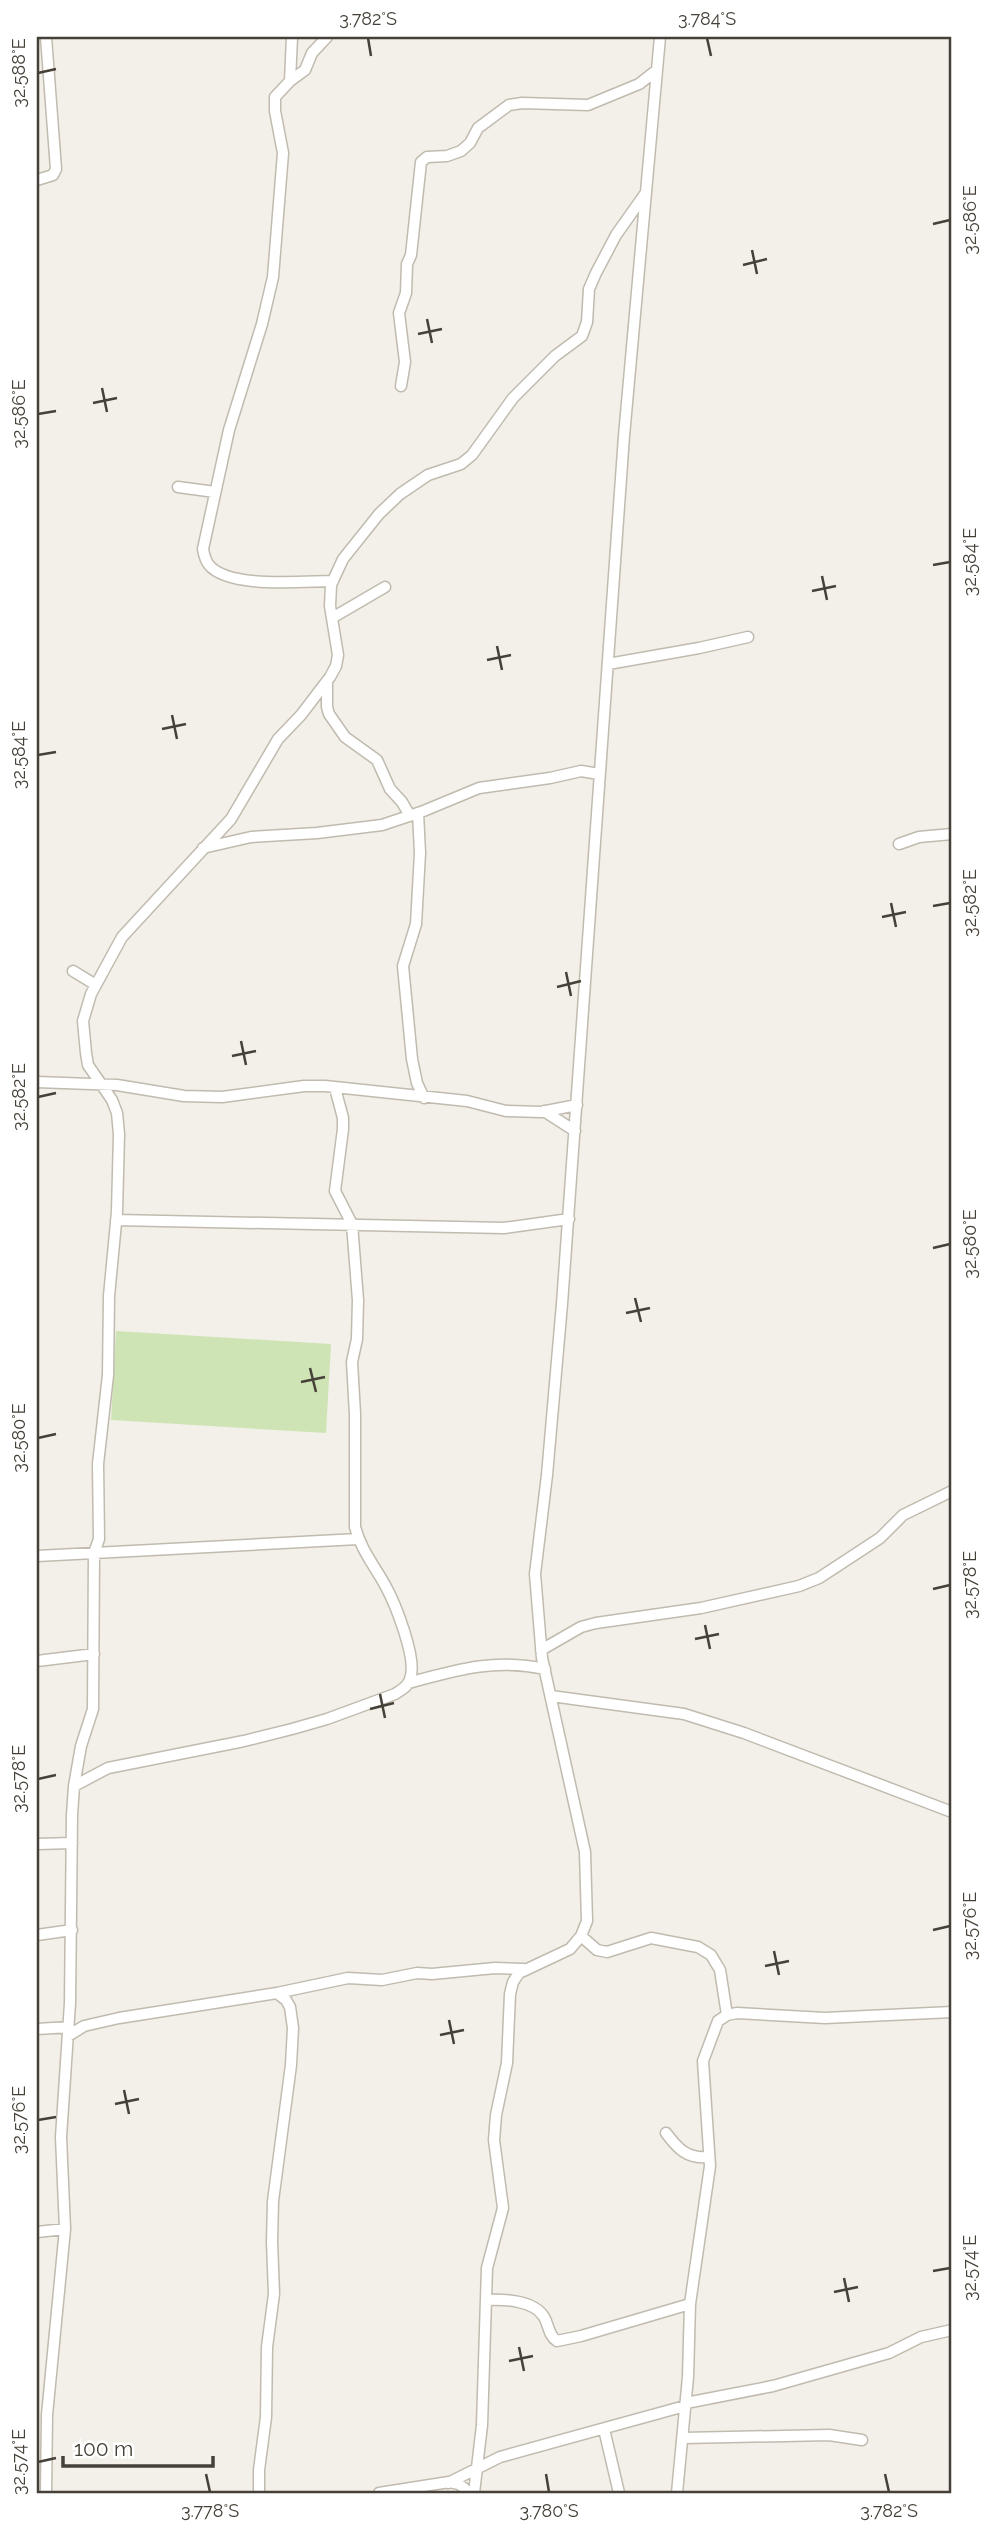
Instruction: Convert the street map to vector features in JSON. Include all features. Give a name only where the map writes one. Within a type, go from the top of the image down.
[{"type":"street","points":[[37,180],[53,175],[56,169],[46,37]]},
{"type":"street","points":[[290,81],[292,37]]},
{"type":"street","points":[[327,37],[312,53],[305,70],[278,93],[275,103],[283,153],[273,277],[262,324],[229,430],[203,549],[209,566],[220,574],[266,583],[332,580]]},
{"type":"street","points":[[379,2493],[449,2483],[459,2484],[472,2493],[482,2425],[487,2268],[503,2208],[494,2140],[496,2115],[508,2063],[510,1994],[515,1978],[525,1969],[570,1949],[581,1936],[587,1921],[585,1852],[541,1650],[535,1574],[550,1451],[569,1219],[598,774],[624,436],[660,37]]},
{"type":"street","points":[[401,386],[405,362],[399,313],[406,293],[407,264],[411,256],[421,162],[427,157],[447,156],[461,151],[470,143],[478,128],[509,105],[588,105],[639,84],[657,70]]},
{"type":"street","points":[[46,2493],[42,2417],[65,2229],[61,2137],[70,2012],[74,1786],[81,1746],[93,1709],[94,1553],[99,1539],[97,1464],[108,1375],[109,1296],[119,1158],[117,1113],[112,1100],[88,1065],[83,1021],[96,985],[122,937],[132,923],[231,819],[278,739],[301,715],[336,666],[338,655],[330,606],[332,580],[343,559],[379,514],[400,494],[428,475],[461,464],[472,456],[513,398],[555,356],[582,336],[587,322],[589,289],[596,273],[616,235],[645,194]]},
{"type":"street","points":[[178,487],[215,492]]},
{"type":"street","points":[[332,618],[385,587]]},
{"type":"street","points":[[608,664],[747,637]]},
{"type":"street","points":[[327,681],[327,707],[345,737],[377,760],[390,789],[414,814],[420,853],[416,925],[403,966],[414,1070],[424,1098]]},
{"type":"street","points":[[202,848],[267,835],[351,830],[382,825],[479,788],[550,779],[581,771],[598,774]]},
{"type":"street","points":[[899,844],[919,837],[952,834]]},
{"type":"street","points":[[73,971],[96,985]]},
{"type":"street","points":[[37,1082],[139,1087],[184,1096],[222,1097],[304,1086],[467,1101],[506,1111],[544,1111],[577,1105]]},
{"type":"street","points":[[335,1088],[343,1118],[335,1191],[352,1224],[358,1300],[357,1339],[352,1362],[355,1527],[369,1562],[385,1585],[397,1614],[412,1668],[408,1683]]},
{"type":"street","points":[[544,1111],[575,1131]]},
{"type":"street","points":[[116,1220],[504,1228],[569,1219]]},
{"type":"street","points":[[541,1650],[581,1627],[596,1623],[701,1608],[809,1582],[880,1538],[903,1515],[952,1491]]},
{"type":"street","points":[[37,1556],[358,1539]]},
{"type":"street","points":[[37,1661],[94,1654]]},
{"type":"street","points":[[74,1786],[108,1768],[244,1741],[327,1719],[395,1694],[408,1683],[441,1673],[512,1663],[545,1669]]},
{"type":"street","points":[[551,1696],[684,1714],[744,1733],[952,1812]]},
{"type":"street","points":[[37,1844],[72,1843]]},
{"type":"street","points":[[37,1935],[72,1930]]},
{"type":"street","points":[[581,1936],[597,1950],[607,1952],[651,1938],[698,1947],[711,1955],[720,1970],[727,2015]]},
{"type":"street","points":[[37,2029],[69,2032],[93,2024],[348,1979],[382,1980],[417,1973],[495,1968],[525,1969]]},
{"type":"street","points":[[259,2493],[259,2470],[266,2417],[267,2347],[274,2294],[273,2201],[293,2039],[290,2007],[277,1993]]},
{"type":"street","points":[[70,2012],[79,2020],[93,2024]]},
{"type":"street","points":[[677,2493],[686,2405],[690,2304],[709,2157],[703,2061],[718,2021],[737,2013],[825,2018],[952,2012]]},
{"type":"street","points":[[666,2133],[684,2154],[699,2158],[709,2157]]},
{"type":"street","points":[[37,2232],[65,2229]]},
{"type":"street","points":[[485,2300],[502,2300],[534,2307],[542,2314],[550,2335],[557,2341],[690,2304]]},
{"type":"street","points":[[449,2483],[500,2457],[686,2405],[799,2379],[889,2353],[921,2337],[952,2330]]},
{"type":"street","points":[[604,2429],[619,2493]]},
{"type":"street","points":[[683,2438],[829,2435],[862,2440]]},
{"type":"green space","points":[[116,1331],[331,1344],[326,1433],[111,1420]]}]
